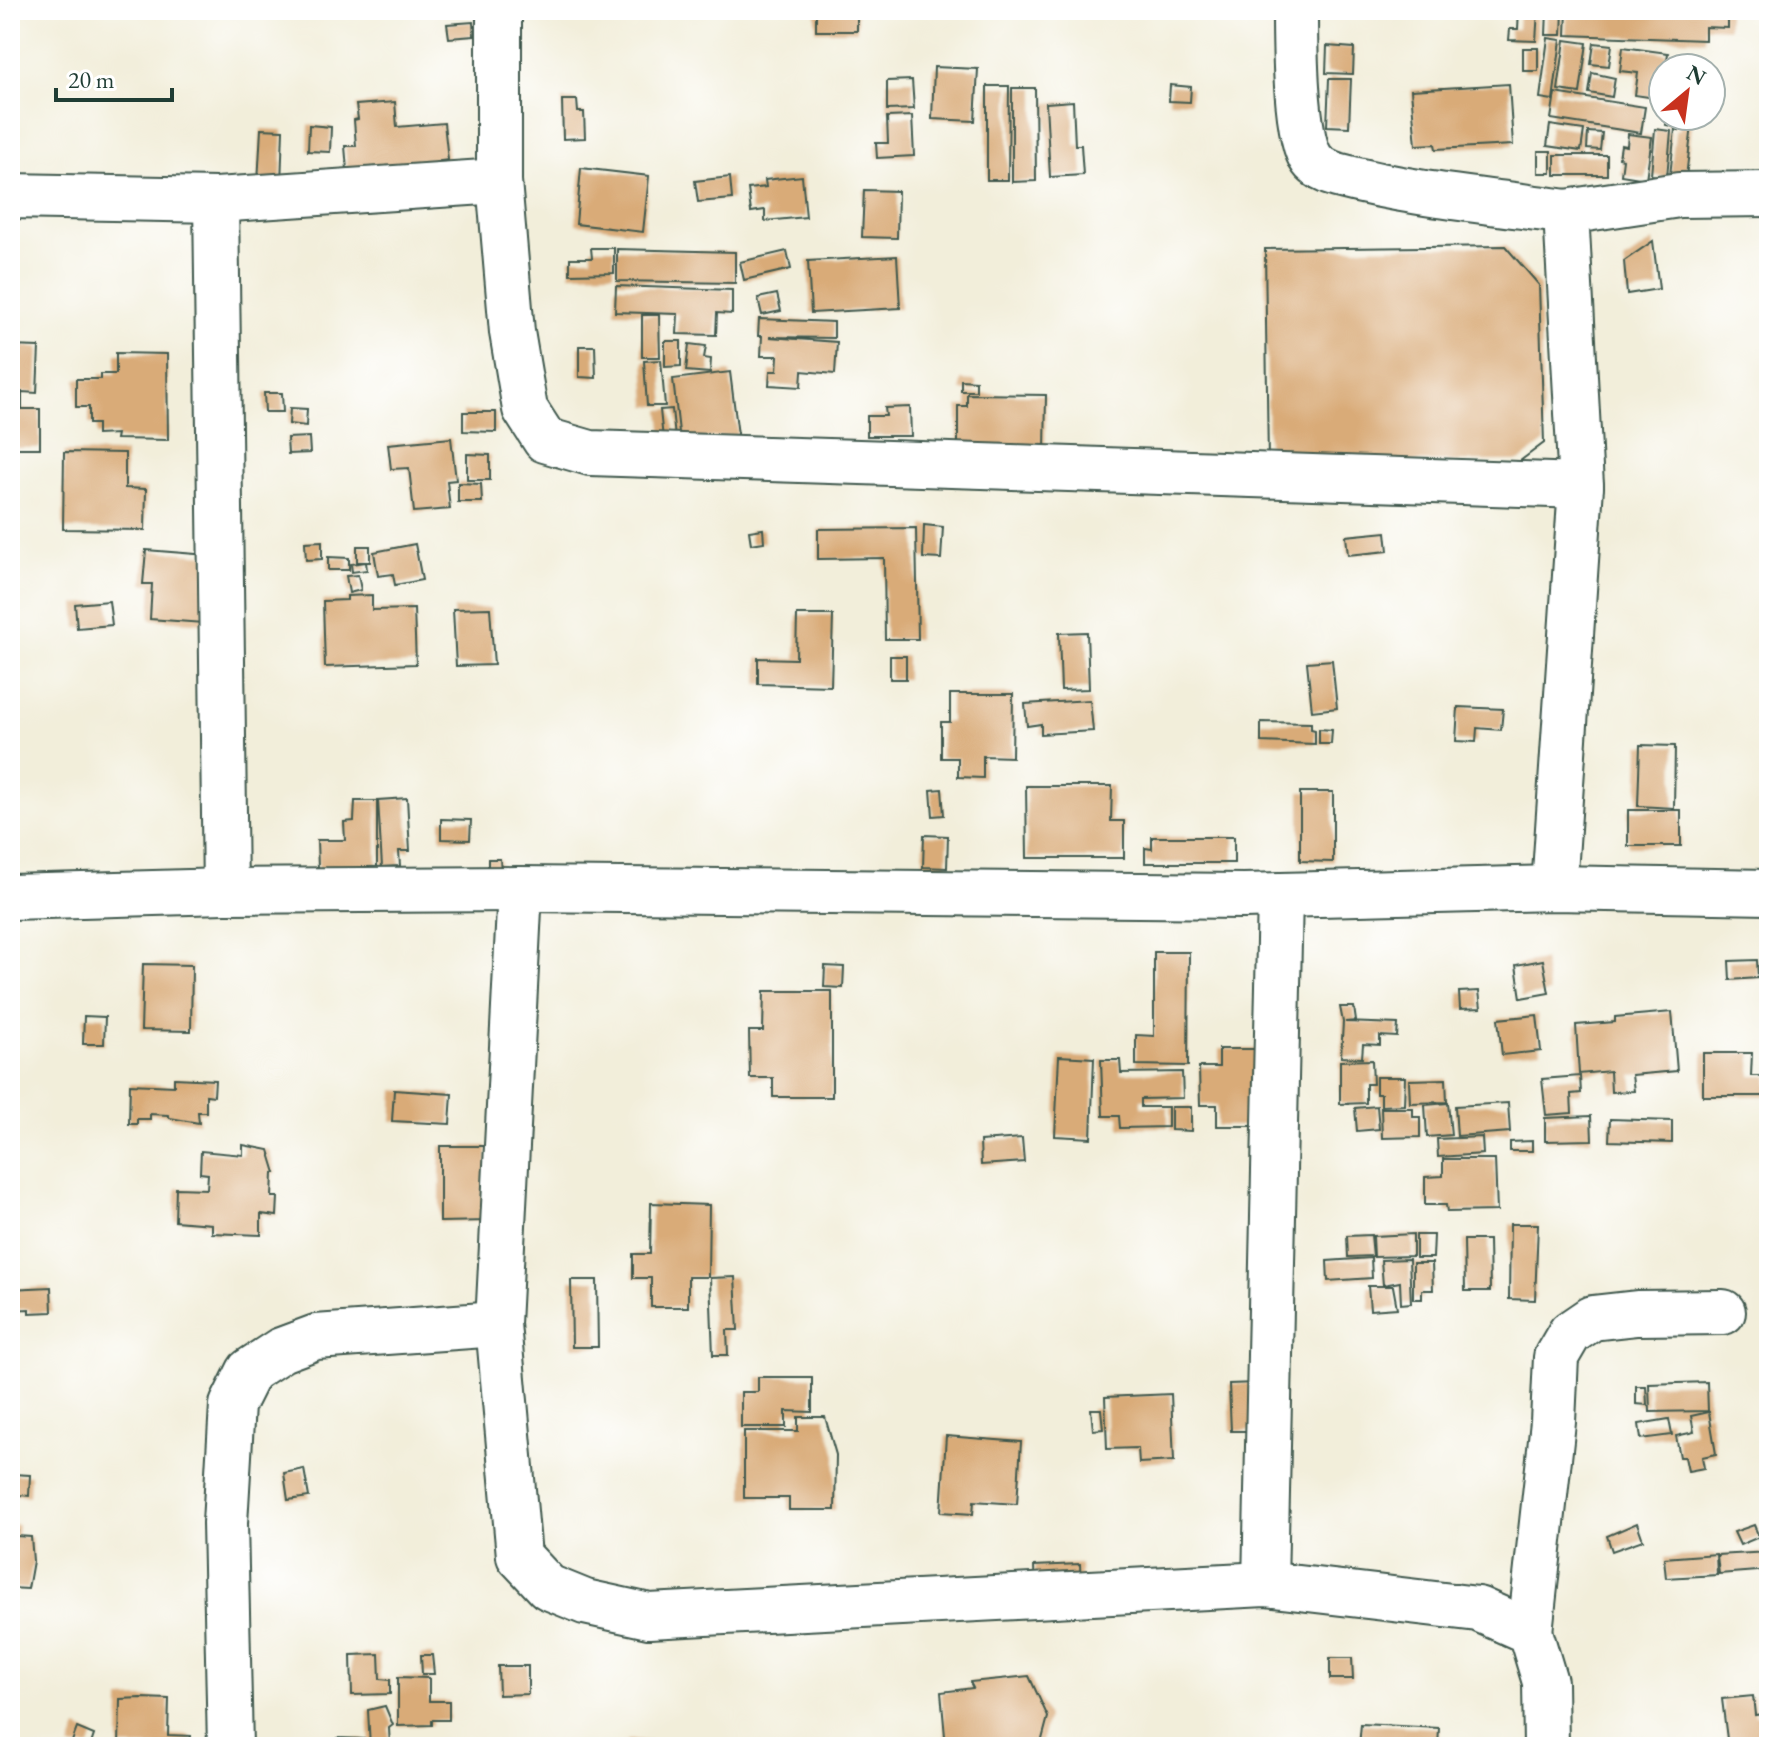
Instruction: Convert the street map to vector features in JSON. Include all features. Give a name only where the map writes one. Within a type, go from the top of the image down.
[{"type":"street","points":[[499,10],[499,181],[512,332],[525,409],[545,440],[590,453],[1581,486]]},
{"type":"street","points":[[1295,10],[1296,65],[1305,147],[1313,163],[1334,175],[1419,191],[1566,212],[1679,195],[1769,194]]},
{"type":"street","points":[[10,196],[216,200],[499,181]]},
{"type":"street","points":[[216,200],[225,891]]},
{"type":"street","points":[[1554,888],[1581,486],[1566,212]]},
{"type":"street","points":[[10,897],[225,891],[520,889],[1280,895],[1554,888],[1769,892]]},
{"type":"street","points":[[520,889],[498,1324],[519,1556],[548,1587],[585,1602],[649,1616],[1265,1584],[1478,1609],[1530,1632]]},
{"type":"street","points":[[1265,1584],[1280,895]]},
{"type":"street","points":[[1546,1747],[1545,1682],[1530,1632],[1553,1422],[1556,1357],[1570,1333],[1592,1318],[1637,1313],[1723,1312]]},
{"type":"street","points":[[230,1747],[225,1509],[232,1405],[249,1371],[281,1350],[316,1337],[498,1324]]},
{"type":"building","points":[[816,10],[857,10],[857,31],[816,31]]},
{"type":"building","points":[[1519,10],[1538,10],[1536,41],[1509,40],[1510,29],[1518,29]]},
{"type":"building","points":[[1547,10],[1563,10],[1562,35],[1546,35]]},
{"type":"building","points":[[1567,10],[1728,10],[1728,28],[1705,27],[1705,40],[1566,35]]},
{"type":"building","points":[[473,22],[474,36],[449,38],[447,24]]},
{"type":"building","points":[[1548,38],[1561,40],[1553,100],[1540,98]]},
{"type":"building","points":[[1565,40],[1587,43],[1580,93],[1558,90]]},
{"type":"building","points":[[1594,43],[1612,45],[1609,66],[1591,64]]},
{"type":"building","points":[[1327,46],[1354,48],[1353,74],[1326,73]]},
{"type":"building","points":[[1623,47],[1660,52],[1647,52],[1647,97],[1635,95],[1638,73],[1620,71]]},
{"type":"building","points":[[1523,48],[1538,48],[1538,71],[1523,71]]},
{"type":"building","points":[[934,67],[978,69],[975,121],[932,119]]},
{"type":"building","points":[[1592,73],[1615,78],[1612,97],[1589,93]]},
{"type":"building","points":[[1329,79],[1351,79],[1349,127],[1327,126]]},
{"type":"building","points":[[912,80],[914,109],[887,110],[887,81]]},
{"type":"building","points":[[1509,84],[1513,145],[1436,149],[1435,144],[1416,145],[1411,90]]},
{"type":"building","points":[[1170,85],[1191,87],[1190,102],[1169,101]]},
{"type":"building","points":[[987,86],[1009,86],[1008,180],[987,180]]},
{"type":"building","points":[[1012,88],[1035,88],[1036,181],[1012,182]]},
{"type":"building","points":[[1555,93],[1645,107],[1641,133],[1551,119]]},
{"type":"building","points":[[562,100],[577,100],[578,112],[584,112],[585,138],[563,139]]},
{"type":"building","points":[[1073,101],[1075,145],[1081,145],[1083,175],[1050,177],[1046,103]]},
{"type":"building","points":[[395,102],[397,127],[444,123],[448,160],[440,161],[441,172],[348,182],[345,146],[356,146],[356,105]]},
{"type":"building","points":[[912,116],[914,156],[877,158],[876,143],[888,143],[887,117]]},
{"type":"building","points":[[309,125],[331,127],[330,152],[308,151]]},
{"type":"building","points":[[1550,125],[1584,130],[1581,151],[1547,146]]},
{"type":"building","points":[[261,129],[283,130],[281,184],[258,183]]},
{"type":"building","points":[[1588,132],[1602,133],[1600,150],[1587,149]]},
{"type":"building","points":[[1655,132],[1671,132],[1667,177],[1651,175]]},
{"type":"building","points":[[1675,132],[1691,132],[1686,177],[1670,176]]},
{"type":"building","points":[[1628,134],[1652,137],[1646,179],[1621,175],[1621,145],[1627,146]]},
{"type":"building","points":[[1538,151],[1551,151],[1551,173],[1538,173]]},
{"type":"building","points":[[1555,155],[1607,155],[1607,175],[1555,175]]},
{"type":"building","points":[[581,168],[649,176],[643,232],[576,224]]},
{"type":"building","points":[[802,176],[806,217],[765,221],[765,210],[751,212],[748,189],[766,187],[765,180]]},
{"type":"building","points":[[730,177],[732,199],[698,202],[695,181]]},
{"type":"building","points":[[864,190],[898,191],[897,238],[862,237]]},
{"type":"building","points":[[1653,241],[1659,289],[1627,294],[1624,261]]},
{"type":"building","points":[[1505,246],[1539,285],[1544,443],[1520,461],[1268,463],[1265,249]]},
{"type":"building","points":[[591,248],[614,248],[614,273],[570,274],[570,258],[592,258]]},
{"type":"building","points":[[617,249],[735,252],[735,283],[617,281]]},
{"type":"building","points":[[787,251],[791,269],[744,280],[740,262]]},
{"type":"building","points":[[897,256],[900,308],[811,313],[808,261]]},
{"type":"building","points":[[616,286],[732,290],[732,314],[717,313],[716,335],[677,334],[678,314],[615,312]]},
{"type":"building","points":[[777,294],[781,311],[762,315],[758,298]]},
{"type":"building","points":[[642,315],[659,315],[660,357],[642,357]]},
{"type":"building","points":[[759,319],[834,322],[834,338],[769,337],[837,342],[835,374],[802,371],[801,387],[769,385],[770,371],[777,371],[778,356],[761,356]]},
{"type":"building","points":[[665,341],[681,341],[681,366],[665,367]]},
{"type":"building","points":[[689,344],[706,346],[704,358],[711,359],[710,373],[686,371]]},
{"type":"building","points":[[10,346],[39,347],[37,393],[22,392],[22,407],[10,406]]},
{"type":"building","points":[[579,346],[595,346],[596,378],[579,377]]},
{"type":"building","points":[[116,353],[167,354],[168,440],[116,439],[117,434],[97,435],[97,424],[89,424],[89,407],[76,407],[76,379],[100,379],[100,374],[116,374]]},
{"type":"building","points":[[661,360],[665,406],[647,406],[644,361]]},
{"type":"building","points":[[730,372],[738,435],[680,441],[673,379]]},
{"type":"building","points":[[961,380],[976,381],[976,391],[961,391]]},
{"type":"building","points":[[264,393],[282,393],[283,412],[265,412]]},
{"type":"building","points":[[967,394],[1046,395],[1045,450],[958,449],[958,406],[967,406]]},
{"type":"building","points":[[910,407],[911,436],[867,436],[867,416],[886,416],[885,408]]},
{"type":"building","points":[[290,408],[307,409],[306,426],[289,424]]},
{"type":"building","points":[[10,409],[40,409],[40,448],[10,448]]},
{"type":"building","points":[[672,409],[675,438],[663,439],[660,410]]},
{"type":"building","points":[[463,412],[496,412],[496,432],[463,431]]},
{"type":"building","points":[[309,437],[310,453],[288,454],[287,438]]},
{"type":"building","points":[[451,438],[456,480],[447,481],[450,509],[414,512],[409,468],[391,469],[388,444]]},
{"type":"building","points":[[64,452],[125,453],[125,488],[146,489],[145,530],[63,529]]},
{"type":"building","points":[[467,454],[490,455],[490,480],[467,480]]},
{"type":"building","points":[[458,483],[481,484],[482,502],[458,502]]},
{"type":"building","points":[[924,525],[943,527],[941,559],[923,558]]},
{"type":"building","points":[[916,528],[918,639],[885,639],[884,558],[818,559],[818,529]]},
{"type":"building","points":[[763,529],[764,542],[751,544],[749,531]]},
{"type":"building","points":[[1386,532],[1388,551],[1348,555],[1346,536]]},
{"type":"building","points":[[322,541],[322,559],[306,560],[305,542]]},
{"type":"building","points":[[415,544],[422,580],[395,585],[393,574],[378,576],[374,552]]},
{"type":"building","points":[[357,546],[370,546],[370,562],[357,562]]},
{"type":"building","points":[[146,550],[208,555],[203,623],[150,619],[152,584],[143,584]]},
{"type":"building","points":[[328,557],[349,558],[349,570],[328,570]]},
{"type":"building","points":[[366,562],[367,570],[352,572],[351,564]]},
{"type":"building","points":[[358,575],[361,590],[349,593],[346,576]]},
{"type":"building","points":[[372,595],[372,610],[414,609],[416,664],[325,667],[323,601]]},
{"type":"building","points":[[109,601],[112,625],[77,628],[75,604]]},
{"type":"building","points":[[490,608],[494,665],[456,666],[453,609]]},
{"type":"building","points":[[797,615],[833,615],[831,686],[758,684],[758,658],[796,659]]},
{"type":"building","points":[[1087,632],[1089,689],[1061,690],[1059,633]]},
{"type":"building","points":[[890,656],[906,656],[906,679],[890,679]]},
{"type":"building","points":[[1332,660],[1337,708],[1312,711],[1307,662]]},
{"type":"building","points":[[950,694],[1013,694],[1012,757],[983,756],[983,778],[958,777],[958,758],[941,758],[941,722],[950,722]]},
{"type":"building","points":[[1090,700],[1093,731],[1041,734],[1041,724],[1027,726],[1025,704]]},
{"type":"building","points":[[1458,707],[1503,709],[1501,730],[1477,728],[1476,742],[1456,741]]},
{"type":"building","points":[[1261,722],[1311,723],[1311,729],[1315,730],[1315,744],[1261,742]]},
{"type":"building","points":[[1319,729],[1332,730],[1331,744],[1319,744]]},
{"type":"building","points":[[1640,745],[1675,746],[1674,808],[1638,806]]},
{"type":"building","points":[[1026,786],[1112,786],[1111,821],[1124,821],[1124,858],[1027,858]]},
{"type":"building","points":[[942,789],[944,815],[933,816],[931,790]]},
{"type":"building","points":[[1300,792],[1333,792],[1333,862],[1300,861]]},
{"type":"building","points":[[407,798],[410,851],[399,851],[400,866],[382,867],[378,800]]},
{"type":"building","points":[[355,801],[377,801],[377,869],[318,868],[317,840],[345,840],[344,822],[354,821]]},
{"type":"building","points":[[1628,810],[1681,810],[1681,846],[1628,846]]},
{"type":"building","points":[[441,819],[471,820],[470,840],[441,839]]},
{"type":"building","points":[[924,835],[948,836],[947,868],[923,867]]},
{"type":"building","points":[[1152,837],[1234,837],[1234,863],[1145,863],[1145,848],[1152,849]]},
{"type":"building","points":[[488,859],[500,859],[501,871],[488,871]]},
{"type":"building","points":[[1154,952],[1189,952],[1188,1066],[1136,1065],[1136,1035],[1154,1036]]},
{"type":"building","points":[[1543,960],[1549,993],[1521,998],[1516,965]]},
{"type":"building","points":[[1757,960],[1758,978],[1730,980],[1729,961]]},
{"type":"building","points":[[143,964],[192,965],[191,1031],[141,1030]]},
{"type":"building","points":[[825,966],[844,967],[843,988],[824,987]]},
{"type":"building","points":[[764,991],[832,991],[832,1097],[773,1097],[773,1078],[750,1078],[749,1031],[763,1031]]},
{"type":"building","points":[[1479,991],[1481,1008],[1460,1009],[1459,992]]},
{"type":"building","points":[[1340,1007],[1354,1007],[1356,1021],[1345,1022],[1398,1024],[1397,1037],[1380,1036],[1380,1045],[1363,1044],[1362,1058],[1341,1057],[1343,1022]]},
{"type":"building","points":[[1672,1012],[1677,1071],[1632,1075],[1634,1091],[1611,1092],[1610,1071],[1579,1074],[1576,1025],[1615,1022],[1615,1017]]},
{"type":"building","points":[[1537,1015],[1541,1051],[1502,1055],[1498,1019]]},
{"type":"building","points":[[84,1016],[105,1017],[104,1044],[83,1044]]},
{"type":"building","points":[[1219,1049],[1256,1049],[1259,1126],[1217,1126],[1217,1105],[1200,1105],[1199,1067],[1219,1067]]},
{"type":"building","points":[[1703,1053],[1752,1053],[1751,1076],[1768,1076],[1768,1096],[1703,1096]]},
{"type":"building","points":[[1059,1056],[1094,1058],[1091,1138],[1055,1136]]},
{"type":"building","points":[[1101,1060],[1120,1060],[1121,1073],[1182,1072],[1183,1098],[1141,1099],[1141,1107],[1168,1107],[1168,1127],[1120,1128],[1119,1116],[1103,1116]]},
{"type":"building","points":[[1372,1060],[1373,1084],[1366,1084],[1366,1103],[1340,1104],[1340,1061]]},
{"type":"building","points":[[1580,1076],[1581,1093],[1571,1094],[1572,1113],[1546,1115],[1542,1079]]},
{"type":"building","points":[[1376,1077],[1405,1077],[1404,1105],[1381,1106],[1381,1094],[1376,1094]]},
{"type":"building","points":[[174,1078],[215,1080],[214,1096],[206,1095],[206,1112],[198,1112],[199,1123],[150,1114],[150,1119],[137,1119],[137,1124],[129,1124],[130,1084],[174,1086]]},
{"type":"building","points":[[1446,1079],[1447,1102],[1410,1103],[1409,1080]]},
{"type":"building","points":[[394,1090],[452,1094],[450,1124],[392,1121]]},
{"type":"building","points":[[1448,1103],[1451,1135],[1427,1137],[1425,1105]]},
{"type":"building","points":[[1508,1103],[1510,1132],[1457,1136],[1455,1106]]},
{"type":"building","points":[[1377,1106],[1379,1129],[1357,1131],[1355,1108]]},
{"type":"building","points":[[1171,1107],[1191,1107],[1191,1131],[1171,1130]]},
{"type":"building","points":[[1381,1108],[1413,1108],[1413,1117],[1420,1117],[1420,1137],[1382,1138]]},
{"type":"building","points":[[1591,1116],[1592,1140],[1545,1141],[1545,1118]]},
{"type":"building","points":[[1610,1119],[1672,1121],[1672,1143],[1609,1141]]},
{"type":"building","points":[[1482,1137],[1483,1154],[1438,1157],[1437,1139]]},
{"type":"building","points":[[1022,1138],[1024,1162],[981,1165],[980,1141]]},
{"type":"building","points":[[1532,1141],[1532,1151],[1510,1151],[1510,1142]]},
{"type":"building","points":[[243,1145],[269,1150],[276,1173],[273,1173],[272,1197],[278,1197],[277,1216],[261,1214],[261,1235],[212,1233],[212,1224],[175,1221],[176,1188],[207,1189],[208,1174],[200,1173],[201,1151],[243,1155]]},
{"type":"building","points":[[440,1146],[487,1146],[488,1221],[440,1222]]},
{"type":"building","points":[[1443,1159],[1495,1159],[1497,1211],[1447,1212],[1446,1205],[1425,1205],[1425,1177],[1443,1176]]},
{"type":"building","points":[[651,1203],[709,1205],[708,1277],[688,1277],[688,1307],[651,1307],[651,1278],[633,1278],[633,1254],[650,1254]]},
{"type":"building","points":[[1510,1224],[1538,1224],[1535,1300],[1509,1299]]},
{"type":"building","points":[[1413,1234],[1413,1256],[1374,1257],[1373,1236]]},
{"type":"building","points":[[1371,1235],[1373,1256],[1348,1257],[1347,1236]]},
{"type":"building","points":[[1416,1235],[1434,1235],[1433,1258],[1416,1258]]},
{"type":"building","points":[[1464,1240],[1489,1240],[1490,1291],[1465,1291]]},
{"type":"building","points":[[1371,1258],[1372,1278],[1328,1281],[1327,1261]]},
{"type":"building","points":[[1409,1259],[1411,1303],[1401,1304],[1400,1282],[1383,1285],[1381,1260]]},
{"type":"building","points":[[1413,1263],[1432,1263],[1433,1290],[1422,1290],[1422,1299],[1413,1299]]},
{"type":"building","points":[[735,1277],[738,1330],[727,1330],[728,1355],[713,1355],[710,1278]]},
{"type":"building","points":[[571,1280],[597,1280],[598,1347],[572,1347]]},
{"type":"building","points":[[1368,1286],[1393,1286],[1397,1308],[1370,1310]]},
{"type":"building","points":[[51,1287],[52,1312],[10,1310],[10,1289]]},
{"type":"building","points":[[758,1377],[812,1377],[812,1412],[786,1411],[786,1427],[741,1427],[741,1392],[758,1392]]},
{"type":"building","points":[[1707,1382],[1708,1411],[1650,1412],[1649,1384]]},
{"type":"building","points":[[1256,1383],[1257,1431],[1231,1431],[1229,1384]]},
{"type":"building","points":[[1636,1386],[1646,1386],[1647,1405],[1636,1404]]},
{"type":"building","points":[[1171,1394],[1174,1461],[1139,1463],[1138,1448],[1107,1449],[1105,1397]]},
{"type":"building","points":[[1091,1409],[1101,1409],[1103,1429],[1093,1430]]},
{"type":"building","points":[[1709,1412],[1716,1454],[1702,1457],[1704,1468],[1688,1471],[1685,1457],[1680,1457],[1676,1436],[1694,1432],[1691,1416]]},
{"type":"building","points":[[798,1417],[825,1417],[836,1455],[835,1510],[789,1510],[789,1498],[744,1498],[744,1431],[798,1431]]},
{"type":"building","points":[[1669,1419],[1672,1435],[1641,1439],[1639,1424]]},
{"type":"building","points":[[946,1436],[1021,1442],[1017,1504],[974,1501],[973,1514],[941,1512]]},
{"type":"building","points":[[304,1469],[309,1497],[288,1500],[284,1473]]},
{"type":"building","points":[[12,1474],[30,1475],[29,1496],[10,1494]]},
{"type":"building","points":[[1637,1523],[1643,1540],[1612,1551],[1607,1536]]},
{"type":"building","points":[[10,1524],[18,1525],[17,1536],[31,1537],[33,1561],[28,1589],[10,1588]]},
{"type":"building","points":[[1754,1525],[1759,1537],[1740,1545],[1734,1532]]},
{"type":"building","points":[[1769,1552],[1769,1570],[1719,1574],[1717,1555]]},
{"type":"building","points":[[1716,1554],[1717,1575],[1666,1578],[1664,1558]]},
{"type":"building","points":[[1080,1564],[1081,1587],[1035,1589],[1034,1566]]},
{"type":"building","points":[[379,1654],[380,1679],[390,1680],[390,1694],[352,1695],[351,1655]]},
{"type":"building","points":[[421,1655],[432,1655],[434,1674],[422,1674]]},
{"type":"building","points":[[1330,1658],[1352,1658],[1353,1679],[1330,1679]]},
{"type":"building","points":[[498,1666],[528,1666],[528,1694],[499,1695]]},
{"type":"building","points":[[1029,1676],[1048,1717],[1040,1747],[946,1747],[941,1692],[973,1688],[970,1682]]},
{"type":"building","points":[[398,1677],[429,1678],[429,1701],[449,1701],[449,1720],[432,1720],[432,1725],[398,1726]]},
{"type":"building","points":[[1753,1696],[1755,1715],[1769,1713],[1769,1747],[1728,1747],[1722,1699]]},
{"type":"building","points":[[120,1699],[169,1699],[168,1735],[191,1736],[190,1747],[119,1747]]},
{"type":"building","points":[[385,1706],[393,1725],[389,1728],[390,1747],[370,1747],[368,1710]]},
{"type":"building","points":[[1361,1724],[1439,1728],[1438,1747],[1359,1747]]},
{"type":"building","points":[[77,1728],[94,1735],[90,1747],[70,1747]]},
{"type":"building","points":[[338,1738],[364,1739],[364,1747],[338,1747]]},
{"type":"building","points":[[627,1740],[665,1742],[665,1747],[627,1747]]}]
